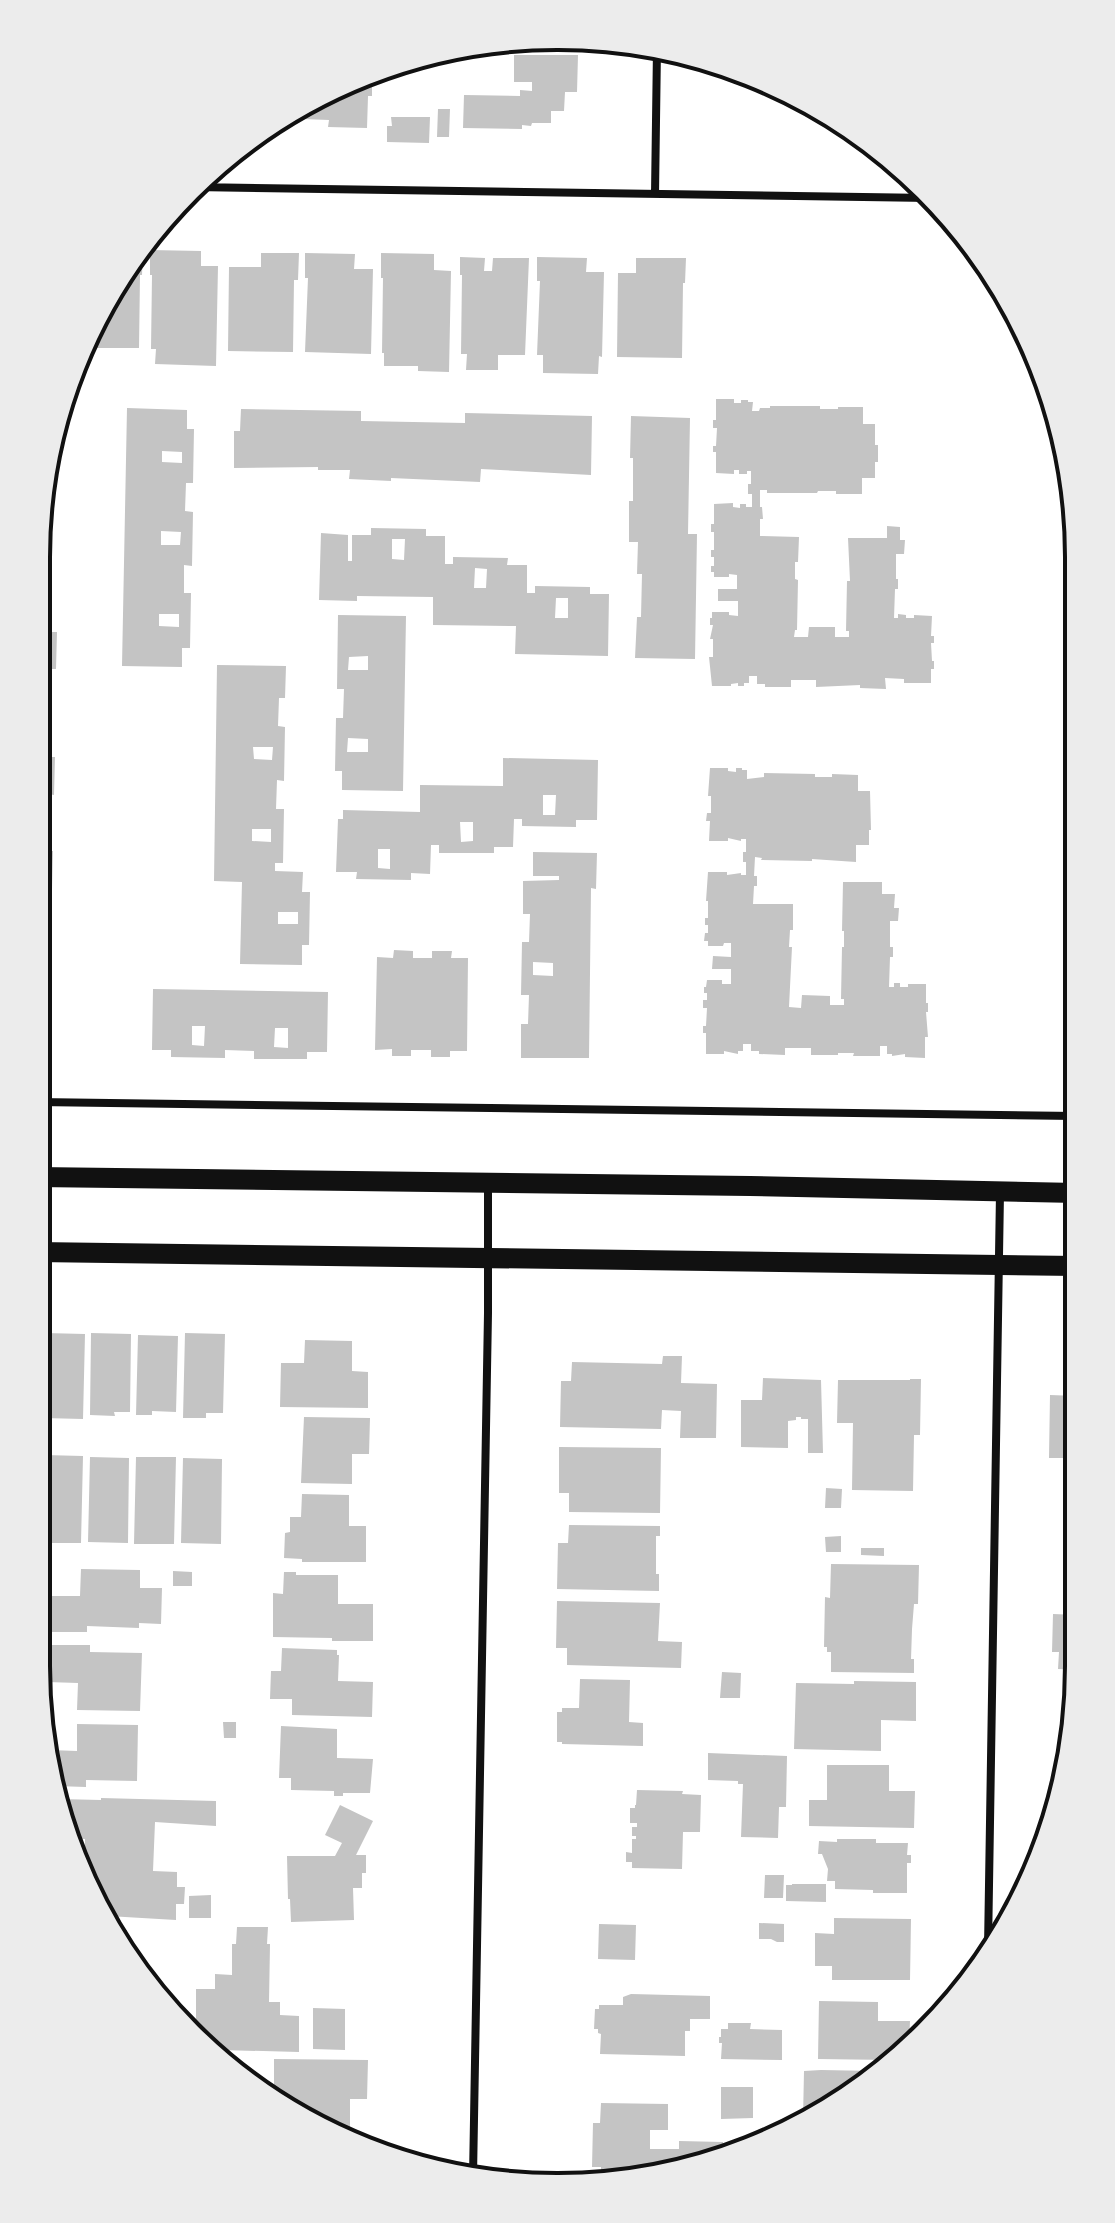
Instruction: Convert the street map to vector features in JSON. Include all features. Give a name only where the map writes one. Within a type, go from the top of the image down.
[{"type":"main road","points":[[50,1177],[1065,1193]]},
{"type":"main road","points":[[50,1252],[1065,1266]]},
{"type":"street","points":[[655,194],[657,60]]},
{"type":"street","points":[[211,187],[915,198]]},
{"type":"street","points":[[50,1102],[1065,1116]]},
{"type":"street","points":[[473,2166],[488,1183]]},
{"type":"street","points":[[988,1933],[1000,1192]]},
{"type":"building","points":[[514,55],[578,55],[577,92],[565,92],[564,111],[551,111],[551,123],[522,125],[522,129],[463,128],[464,95],[520,96],[520,90],[532,91],[532,82],[514,82]]},
{"type":"building","points":[[372,86],[372,96],[368,96],[367,128],[328,127],[329,120],[302,119]]},
{"type":"building","points":[[438,109],[450,109],[449,137],[437,137]]},
{"type":"building","points":[[391,117],[430,117],[429,143],[387,142],[387,126],[392,126]]},
{"type":"building","points":[[154,250],[201,251],[201,266],[218,266],[216,366],[155,364],[156,349],[151,349],[150,256]]},
{"type":"building","points":[[261,253],[299,253],[298,280],[294,280],[293,352],[228,351],[229,267],[261,267]]},
{"type":"building","points":[[305,253],[355,254],[354,269],[373,269],[371,354],[305,352],[308,278],[305,278]]},
{"type":"building","points":[[381,253],[434,254],[434,270],[451,271],[449,372],[418,371],[418,366],[384,366]]},
{"type":"building","points":[[460,257],[485,258],[484,271],[492,271],[493,258],[529,258],[525,355],[498,355],[498,370],[466,370],[467,354],[461,354]]},
{"type":"building","points":[[537,257],[587,258],[586,272],[604,272],[602,357],[599,356],[598,374],[543,373],[543,355],[537,355],[540,281],[537,281]]},
{"type":"building","points":[[636,258],[686,258],[682,358],[617,357],[618,273],[636,273]]},
{"type":"building","points":[[142,267],[140,275],[139,348],[96,348],[118,304]]},
{"type":"building","points":[[716,399],[734,399],[734,403],[748,400],[753,402],[752,411],[770,406],[820,406],[820,409],[863,407],[863,424],[875,424],[878,462],[875,462],[875,478],[862,478],[862,494],[836,494],[836,491],[767,493],[767,490],[760,490],[763,519],[760,519],[760,536],[799,537],[798,562],[795,562],[795,579],[798,580],[797,630],[794,637],[808,637],[809,627],[835,627],[835,637],[849,637],[849,631],[846,631],[847,581],[850,581],[848,538],[887,538],[887,526],[900,527],[900,540],[905,540],[904,554],[896,554],[898,589],[895,589],[894,618],[898,618],[898,614],[906,615],[906,618],[932,616],[934,669],[931,669],[931,683],[904,683],[904,679],[885,678],[886,689],[860,688],[860,685],[816,687],[816,680],[791,680],[791,687],[765,687],[765,684],[757,684],[757,676],[749,676],[749,683],[744,683],[744,686],[738,686],[738,683],[712,686],[709,657],[713,657],[713,639],[710,639],[712,612],[729,612],[729,615],[738,616],[738,601],[718,601],[718,589],[737,589],[737,575],[714,577],[714,572],[711,572],[711,566],[714,566],[711,550],[714,550],[714,532],[711,532],[711,524],[714,524],[714,504],[733,503],[733,507],[740,508],[740,504],[746,504],[746,507],[752,507],[752,494],[748,494],[751,471],[747,474],[739,474],[739,470],[734,470],[734,474],[716,473],[713,446],[716,446],[717,428],[713,428],[713,420],[716,420]]},
{"type":"building","points":[[127,408],[187,410],[187,429],[194,429],[193,483],[186,483],[185,511],[193,512],[192,566],[184,565],[184,593],[191,593],[190,648],[182,648],[182,667],[122,666]],"holes":[[[162,451],[182,452],[182,463],[162,462]],[[161,531],[181,532],[180,545],[161,545]],[[159,614],[179,614],[179,627],[159,626]]]},
{"type":"building","points":[[241,409],[361,411],[361,421],[465,423],[465,413],[592,416],[591,475],[481,469],[480,482],[391,478],[391,481],[349,479],[350,470],[318,470],[318,467],[234,468],[234,431],[240,431]]},
{"type":"building","points":[[631,416],[690,418],[688,534],[697,534],[695,659],[635,658],[637,617],[641,617],[642,574],[637,574],[638,542],[629,542],[629,501],[633,501]]},
{"type":"building","points":[[371,528],[426,529],[426,536],[445,536],[445,564],[453,564],[453,557],[508,558],[507,565],[527,565],[527,593],[535,593],[535,586],[590,587],[590,594],[609,594],[608,656],[515,654],[516,626],[433,625],[433,597],[357,596],[357,601],[319,600],[321,533],[348,535],[348,561],[352,561],[352,535],[371,535]],"holes":[[[392,539],[405,539],[404,560],[392,559]],[[475,568],[487,569],[486,588],[474,588]],[[556,598],[568,598],[568,618],[555,618]]]},
{"type":"building","points":[[52,596],[52,632],[57,632],[56,669],[51,669],[50,704]]},
{"type":"building","points":[[338,615],[406,616],[403,791],[342,790],[342,771],[335,771],[336,718],[343,718],[344,689],[337,689]],"holes":[[[368,656],[368,670],[348,670],[349,657]],[[348,738],[368,739],[368,752],[347,752]]]},
{"type":"building","points":[[217,665],[286,666],[285,698],[279,698],[278,726],[285,727],[284,781],[277,780],[276,809],[284,809],[283,863],[275,863],[275,871],[303,872],[302,892],[310,892],[309,945],[302,945],[302,965],[240,964],[242,882],[214,881]],"holes":[[[253,747],[273,747],[272,760],[254,759]],[[252,829],[271,829],[271,842],[252,841]],[[278,912],[298,912],[298,924],[278,924]]]},
{"type":"building","points":[[50,757],[55,757],[54,795],[50,794]]},
{"type":"building","points":[[503,758],[598,760],[597,820],[576,820],[576,827],[522,826],[522,819],[514,819],[513,847],[494,847],[494,853],[439,853],[439,845],[431,845],[430,874],[411,873],[411,880],[356,879],[357,872],[336,872],[338,819],[343,819],[343,810],[420,812],[420,785],[503,786]],"holes":[[[543,795],[556,795],[555,815],[543,815]],[[460,822],[473,822],[473,841],[461,842]],[[378,849],[390,849],[390,869],[378,868]]]},
{"type":"building","points":[[710,768],[728,768],[728,771],[736,772],[736,768],[742,768],[747,770],[747,779],[764,777],[764,773],[815,774],[815,777],[858,775],[858,791],[870,791],[869,845],[856,845],[856,862],[761,860],[755,857],[757,886],[754,886],[753,904],[793,904],[789,1007],[801,1008],[802,995],[830,996],[830,1005],[844,1005],[844,999],[841,999],[843,882],[882,882],[882,894],[895,894],[894,908],[899,908],[898,921],[890,921],[893,957],[890,957],[889,987],[894,987],[894,983],[900,983],[900,987],[926,984],[928,1037],[925,1037],[925,1058],[905,1057],[905,1054],[892,1056],[887,1054],[887,1046],[880,1046],[880,1056],[853,1056],[854,1053],[811,1055],[811,1048],[785,1048],[785,1055],[759,1054],[759,1051],[751,1051],[751,1044],[743,1044],[743,1051],[738,1051],[738,1054],[724,1051],[724,1054],[706,1054],[703,1026],[706,1026],[707,1008],[703,1008],[703,1000],[707,1000],[707,993],[704,993],[704,987],[707,980],[722,980],[722,984],[731,984],[731,969],[712,969],[713,956],[731,957],[731,943],[708,946],[708,941],[704,941],[705,933],[708,933],[705,918],[708,918],[708,872],[746,875],[743,852],[746,852],[746,839],[709,841],[710,821],[706,821],[707,813],[711,813],[711,796],[708,796]]},
{"type":"building","points":[[50,851],[53,851],[51,928]]},
{"type":"building","points":[[533,852],[597,853],[596,889],[591,888],[589,1058],[521,1058],[521,1024],[528,1024],[529,995],[521,995],[522,942],[529,942],[530,914],[523,914],[523,881],[559,880],[559,876],[533,876]],"holes":[[[533,962],[553,963],[553,976],[533,975]]]},
{"type":"building","points":[[394,950],[413,951],[413,958],[432,958],[432,951],[452,951],[451,958],[468,958],[467,1051],[450,1051],[450,1057],[431,1057],[431,1050],[411,1050],[411,1056],[392,1056],[392,1049],[375,1050],[377,957],[393,958]]},
{"type":"building","points":[[153,989],[328,992],[327,1052],[307,1052],[307,1059],[254,1059],[254,1051],[225,1050],[225,1058],[171,1057],[171,1050],[152,1050]],"holes":[[[192,1026],[205,1026],[204,1046],[192,1045]],[[275,1028],[288,1028],[288,1048],[274,1047]]]},
{"type":"building","points":[[50,1333],[85,1334],[83,1419],[50,1418]]},
{"type":"building","points":[[91,1333],[131,1334],[130,1412],[114,1412],[115,1416],[90,1415]]},
{"type":"building","points":[[185,1333],[225,1334],[223,1413],[206,1413],[206,1418],[183,1418]]},
{"type":"building","points":[[138,1335],[178,1336],[176,1412],[152,1411],[152,1415],[136,1415]]},
{"type":"building","points":[[305,1340],[352,1341],[352,1371],[368,1372],[368,1408],[280,1407],[281,1363],[304,1363]]},
{"type":"building","points":[[663,1356],[682,1356],[681,1383],[717,1384],[716,1438],[680,1438],[681,1411],[662,1410],[661,1429],[560,1427],[561,1381],[571,1381],[572,1362],[662,1364]]},
{"type":"building","points":[[763,1378],[821,1380],[823,1453],[808,1453],[808,1419],[801,1417],[788,1421],[788,1448],[741,1447],[741,1400],[762,1400]]},
{"type":"building","points":[[921,1379],[920,1435],[914,1435],[913,1491],[852,1490],[853,1423],[837,1423],[838,1380]]},
{"type":"building","points":[[1050,1395],[1065,1396],[1065,1458],[1049,1458]]},
{"type":"building","points":[[304,1417],[370,1418],[369,1454],[352,1454],[352,1484],[301,1483]]},
{"type":"building","points":[[559,1447],[661,1448],[660,1513],[569,1512],[569,1493],[559,1493]]},
{"type":"building","points":[[50,1455],[83,1456],[81,1543],[50,1543]]},
{"type":"building","points":[[90,1457],[129,1458],[128,1543],[88,1542]]},
{"type":"building","points":[[136,1457],[176,1457],[174,1544],[134,1544]]},
{"type":"building","points":[[183,1458],[222,1459],[221,1544],[181,1543]]},
{"type":"building","points":[[826,1488],[842,1489],[841,1508],[825,1508]]},
{"type":"building","points":[[302,1494],[349,1495],[349,1526],[366,1526],[366,1562],[302,1562],[302,1559],[284,1558],[285,1533],[290,1532],[290,1517],[301,1517]]},
{"type":"building","points":[[569,1525],[660,1526],[660,1536],[656,1536],[659,1591],[557,1589],[558,1543],[568,1543]]},
{"type":"building","points":[[841,1536],[841,1552],[826,1552],[825,1537]]},
{"type":"building","points":[[861,1548],[884,1548],[884,1556],[861,1555]]},
{"type":"building","points":[[831,1564],[919,1565],[918,1604],[914,1604],[912,1629],[914,1673],[831,1672],[831,1652],[824,1647],[825,1597],[830,1598]]},
{"type":"building","points":[[81,1569],[140,1570],[140,1588],[162,1588],[161,1624],[139,1623],[139,1628],[87,1626],[87,1632],[50,1632],[50,1596],[80,1596]]},
{"type":"building","points":[[173,1571],[192,1572],[192,1586],[173,1586]]},
{"type":"building","points":[[284,1572],[338,1575],[338,1604],[373,1604],[373,1641],[273,1637],[273,1593],[283,1594]]},
{"type":"building","points":[[557,1601],[660,1603],[658,1641],[682,1642],[681,1668],[567,1665],[567,1648],[556,1648]]},
{"type":"building","points":[[1053,1614],[1065,1614],[1065,1669],[1058,1669],[1059,1652],[1052,1652]]},
{"type":"building","points":[[50,1645],[90,1645],[90,1652],[142,1653],[140,1711],[77,1710],[78,1683],[50,1682]]},
{"type":"building","points":[[282,1648],[337,1650],[338,1681],[373,1682],[372,1717],[292,1715],[292,1699],[270,1699],[271,1671],[281,1671]]},
{"type":"building","points":[[722,1672],[741,1673],[740,1698],[720,1698]]},
{"type":"building","points":[[580,1679],[630,1680],[629,1722],[643,1723],[643,1746],[557,1742],[557,1712],[562,1712],[562,1708],[579,1708]]},
{"type":"building","points":[[854,1681],[916,1682],[916,1721],[881,1720],[881,1751],[794,1749],[796,1683],[854,1684]]},
{"type":"building","points":[[223,1722],[236,1722],[236,1738],[224,1738]]},
{"type":"building","points":[[77,1724],[138,1725],[137,1781],[86,1780],[86,1787],[65,1786],[57,1750],[77,1751]]},
{"type":"building","points":[[281,1726],[337,1729],[337,1758],[373,1759],[370,1793],[334,1796],[334,1791],[291,1790],[291,1778],[279,1778]]},
{"type":"building","points":[[708,1753],[787,1756],[786,1807],[779,1807],[778,1838],[741,1837],[743,1784],[738,1784],[738,1781],[708,1780]]},
{"type":"building","points":[[827,1765],[889,1765],[889,1791],[915,1791],[914,1828],[809,1826],[809,1800],[827,1800]]},
{"type":"building","points":[[637,1790],[683,1791],[682,1794],[701,1795],[700,1832],[683,1832],[682,1869],[632,1868],[632,1862],[626,1862],[626,1852],[632,1853],[632,1839],[636,1839],[632,1836],[632,1827],[637,1827],[637,1823],[630,1823],[630,1808],[635,1808]]},
{"type":"building","points":[[68,1799],[216,1801],[216,1826],[155,1822],[153,1871],[177,1872],[177,1887],[185,1887],[184,1904],[176,1904],[176,1920],[117,1917],[89,1860],[85,1839],[81,1839]]},
{"type":"building","points":[[340,1805],[373,1821],[356,1855],[366,1855],[366,1873],[362,1873],[362,1888],[353,1888],[354,1920],[291,1922],[287,1856],[335,1856],[342,1843],[325,1835]]},
{"type":"building","points":[[837,1839],[908,1843],[907,1855],[911,1855],[911,1863],[907,1863],[907,1893],[835,1889],[835,1881],[827,1881],[828,1869],[822,1854],[818,1854],[819,1841],[837,1842]]},
{"type":"building","points":[[765,1875],[784,1875],[783,1898],[764,1898]]},
{"type":"building","points":[[826,1884],[826,1902],[786,1901],[786,1885]]},
{"type":"building","points":[[211,1895],[211,1918],[189,1918],[189,1896]]},
{"type":"building","points":[[834,1918],[911,1919],[910,1980],[832,1980],[832,1966],[815,1966],[815,1933],[834,1934]]},
{"type":"building","points":[[759,1923],[784,1924],[784,1942],[759,1939]]},
{"type":"building","points":[[599,1924],[636,1925],[635,1960],[598,1959]]},
{"type":"building","points":[[237,1927],[268,1927],[269,2002],[280,2002],[280,2015],[299,2016],[299,2052],[227,2050],[196,2021],[196,1989],[215,1989],[215,1974],[232,1975],[232,1944],[236,1944]]},
{"type":"building","points":[[631,1994],[710,1996],[710,2019],[690,2019],[690,2031],[685,2031],[685,2056],[600,2054],[601,2034],[594,2029],[595,2009],[599,2009],[599,2005],[623,2005],[623,1997]]},
{"type":"building","points":[[819,2001],[878,2002],[878,2021],[910,2021],[910,2030],[876,2060],[818,2059]]},
{"type":"building","points":[[313,2008],[345,2009],[345,2050],[313,2049]]},
{"type":"building","points":[[728,2023],[751,2023],[750,2029],[782,2030],[782,2060],[721,2059],[722,2043],[719,2043],[719,2037],[721,2029],[728,2029]]},
{"type":"building","points":[[274,2059],[368,2060],[367,2099],[350,2099],[350,2127],[333,2121],[274,2086]]},
{"type":"building","points":[[804,2071],[862,2071],[839,2087],[803,2109]]},
{"type":"building","points":[[721,2087],[753,2087],[753,2118],[721,2119]]},
{"type":"building","points":[[601,2103],[668,2104],[668,2130],[650,2130],[650,2149],[679,2149],[679,2141],[723,2142],[723,2145],[657,2163],[601,2171],[601,2167],[592,2167],[593,2123],[600,2123]]}]
